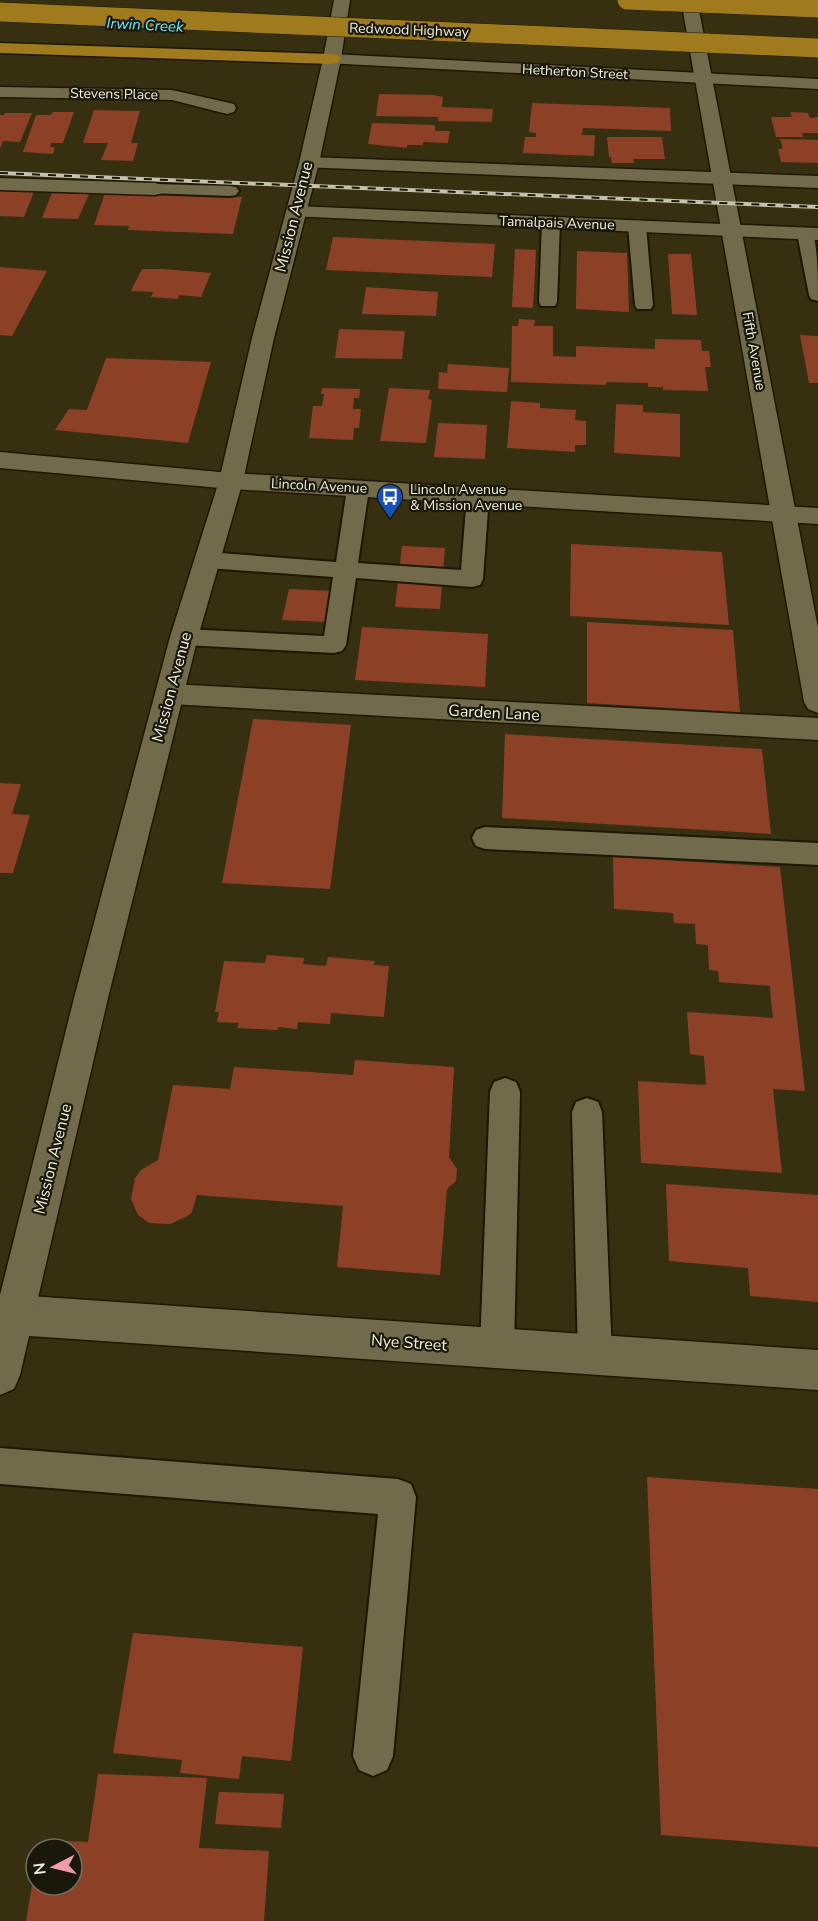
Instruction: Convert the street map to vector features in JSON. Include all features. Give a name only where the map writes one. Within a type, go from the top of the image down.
[{"type":"highway","points":[[627,0],[818,8]]},
{"type":"highway","name":"Redwood Highway","points":[[0,12],[818,48]]},
{"type":"highway","points":[[0,48],[332,59]]},
{"type":"street","name":"Mission Avenue","points":[[0,1375],[7,1315],[184,637],[231,481],[263,338],[309,163],[332,59],[342,0]]},
{"type":"street","name":"Fifth Avenue","points":[[689,0],[818,702]]},
{"type":"street","name":"Hetherton Street","points":[[332,59],[818,84]]},
{"type":"street","name":"Stevens Place","points":[[0,92],[172,95],[227,108]]},
{"type":"street","points":[[309,163],[818,182]]},
{"type":"street","points":[[0,184],[155,189]]},
{"type":"street","name":"Tamalpais Avenue","points":[[296,212],[812,233]]},
{"type":"street","name":"Lincoln Avenue","points":[[0,459],[231,481],[818,516]]},
{"type":"street","name":"Garden Lane","points":[[170,694],[553,709],[818,729]]},
{"type":"street","name":"Nye Street","points":[[7,1315],[818,1370]]},
{"type":"lane","points":[[155,189],[230,191]]},
{"type":"lane","points":[[548,302],[551,222]]},
{"type":"lane","points":[[637,226],[644,305]]},
{"type":"lane","points":[[812,233],[818,295]]},
{"type":"lane","points":[[184,637],[334,645],[358,489]]},
{"type":"lane","points":[[207,560],[472,579],[478,496]]},
{"type":"lane","points":[[485,838],[818,854]]},
{"type":"lane","points":[[497,1348],[505,1092]]},
{"type":"lane","points":[[587,1112],[595,1355]]},
{"type":"lane","points":[[0,1466],[398,1497],[373,1756]]},
{"type":"building","points":[[379,94],[433,95],[443,97],[442,107],[493,109],[492,122],[438,121],[438,117],[376,116]]},
{"type":"building","points":[[532,103],[670,108],[671,131],[583,128],[582,135],[595,135],[594,156],[523,153],[525,137],[536,137],[536,133],[529,132]]},
{"type":"building","points":[[94,110],[140,111],[131,143],[138,143],[133,161],[101,160],[108,143],[83,143]]},
{"type":"building","points":[[53,112],[74,112],[63,143],[51,143],[50,147],[55,147],[53,154],[23,152],[36,115],[51,115]]},
{"type":"building","points":[[790,112],[808,113],[810,118],[818,117],[818,133],[802,133],[803,137],[776,137],[771,117],[792,117]]},
{"type":"building","points":[[32,113],[20,142],[3,141],[0,149],[0,115]]},
{"type":"building","points":[[372,123],[435,125],[435,131],[450,131],[448,143],[423,142],[423,145],[407,145],[407,148],[368,144]]},
{"type":"building","points":[[607,137],[662,137],[665,159],[633,159],[634,163],[612,163],[609,157]]},
{"type":"building","points":[[780,139],[818,140],[818,163],[781,162],[778,149],[783,149]]},
{"type":"building","points":[[0,189],[35,189],[24,217],[0,216]]},
{"type":"building","points":[[53,190],[90,192],[78,219],[42,218]]},
{"type":"building","points":[[105,193],[242,197],[233,234],[128,230],[129,226],[94,225]]},
{"type":"building","points":[[333,237],[495,244],[492,277],[326,270]]},
{"type":"building","points":[[515,249],[536,250],[533,308],[512,307]]},
{"type":"building","points":[[577,251],[627,253],[629,312],[576,309]]},
{"type":"building","points":[[668,254],[691,254],[697,315],[672,314]]},
{"type":"building","points":[[0,267],[47,271],[12,336],[0,335]]},
{"type":"building","points":[[142,269],[211,273],[201,297],[179,295],[178,299],[151,297],[153,292],[131,291]]},
{"type":"building","points":[[366,287],[438,292],[436,316],[362,314]]},
{"type":"building","points":[[519,319],[535,320],[534,326],[553,326],[553,356],[576,357],[576,346],[655,349],[655,339],[701,340],[702,351],[709,351],[711,367],[705,367],[708,391],[663,390],[663,387],[648,387],[648,383],[606,382],[606,385],[511,382],[512,326],[518,326]]},
{"type":"building","points":[[339,329],[405,331],[402,359],[335,358]]},
{"type":"building","points":[[800,335],[818,336],[818,383],[809,383]]},
{"type":"building","points":[[106,358],[211,362],[188,443],[55,430],[69,409],[87,410]]},
{"type":"building","points":[[448,364],[509,368],[507,392],[438,389],[439,372],[447,373]]},
{"type":"building","points":[[322,388],[360,389],[359,398],[354,398],[353,409],[361,409],[359,428],[354,428],[353,440],[309,438],[313,406],[322,406],[324,394],[321,394]]},
{"type":"building","points":[[389,388],[430,390],[428,399],[432,400],[426,443],[380,441]]},
{"type":"building","points":[[511,401],[540,403],[540,408],[576,410],[575,420],[586,421],[586,445],[575,445],[575,452],[507,448]]},
{"type":"building","points":[[616,404],[643,405],[643,412],[680,414],[680,457],[614,453]]},
{"type":"building","points":[[438,423],[487,425],[485,459],[434,457]]},
{"type":"building","points":[[571,544],[722,552],[729,625],[570,616]]},
{"type":"building","points":[[402,546],[445,548],[440,609],[395,607]]},
{"type":"building","points":[[289,589],[332,591],[327,622],[282,620]]},
{"type":"building","points":[[587,622],[733,630],[740,712],[587,703]]},
{"type":"building","points":[[362,627],[488,634],[485,687],[355,680]]},
{"type":"building","points":[[253,719],[351,725],[330,889],[222,883]]},
{"type":"building","points":[[505,734],[762,749],[771,834],[502,818]]},
{"type":"building","points":[[0,783],[21,784],[12,814],[30,815],[13,873],[0,873]]},
{"type":"building","points":[[613,857],[780,867],[805,1091],[773,1089],[782,1173],[641,1163],[638,1081],[706,1085],[704,1056],[690,1054],[687,1012],[773,1018],[770,986],[719,982],[718,971],[709,970],[708,945],[696,944],[695,924],[674,923],[673,913],[614,909]]},
{"type":"building","points":[[267,955],[304,958],[303,964],[326,966],[328,957],[375,961],[374,965],[389,966],[384,1017],[331,1013],[330,1024],[298,1022],[297,1029],[278,1027],[278,1030],[237,1028],[239,1023],[217,1022],[219,1012],[215,1012],[224,961],[265,963]]},
{"type":"building","points":[[355,1060],[454,1067],[449,1157],[457,1169],[456,1181],[447,1189],[440,1275],[337,1267],[343,1206],[197,1195],[192,1212],[170,1224],[149,1223],[138,1215],[131,1199],[135,1178],[141,1170],[158,1160],[173,1085],[230,1089],[234,1067],[353,1075]]},
{"type":"building","points":[[666,1184],[818,1195],[818,1302],[750,1296],[748,1268],[669,1261]]},
{"type":"building","points":[[647,1477],[818,1489],[818,1847],[661,1835]]},
{"type":"building","points":[[133,1633],[303,1647],[291,1761],[242,1756],[239,1779],[180,1773],[182,1760],[113,1753]]},
{"type":"building","points":[[98,1774],[207,1778],[199,1848],[269,1851],[264,1921],[26,1921],[30,1897],[84,1897],[84,1842],[88,1842]]},
{"type":"building","points":[[219,1792],[284,1794],[281,1828],[215,1824]]},
{"type":"railway","points":[[0,173],[818,207]]},
{"type":"place","name":"Lincoln Avenue & Mission Avenue","points":[[390,520]]},
{"type":"water label","name":"Irwin Creek","points":[[145,25]]}]
